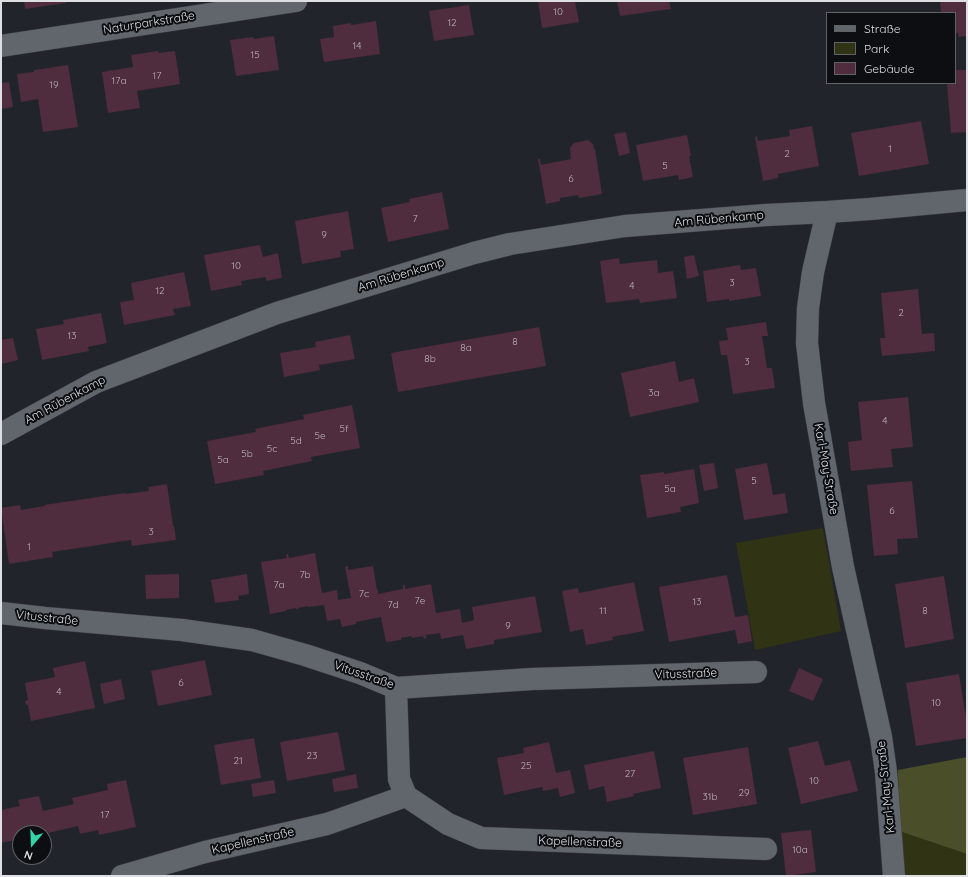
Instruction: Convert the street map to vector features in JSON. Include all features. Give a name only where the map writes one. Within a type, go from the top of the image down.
[{"type":"street","name":"Naturparkstraße","points":[[1,46],[296,1]]},
{"type":"street","points":[[827,212],[870,210],[967,200]]},
{"type":"street","name":"Am Rübenkamp","points":[[1,434],[96,382],[277,313],[474,253],[510,244],[625,226],[766,215],[827,212]]},
{"type":"street","name":"Karl-May-Straße","points":[[827,212],[808,308],[807,343],[814,403],[842,567],[879,730],[886,772],[894,869]]},
{"type":"street","name":"Vitusstraße","points":[[1,613],[182,630],[252,640],[306,655],[360,673],[396,688],[532,679],[756,672]]},
{"type":"street","points":[[396,688],[399,779],[406,796]]},
{"type":"street","name":"Kapellenstraße","points":[[122,876],[206,852],[327,824],[406,796],[448,824],[481,838],[766,849]]},
{"type":"green space","points":[[823,528],[841,631],[755,650],[736,543]]},
{"type":"green space","points":[[967,757],[967,854],[899,831],[898,770]]},
{"type":"green space","points":[[899,831],[967,854],[967,876],[903,876]]},
{"type":"building","points":[[24,1],[66,1],[66,3],[25,9]]},
{"type":"building","points":[[538,1],[575,1],[579,22],[542,28]]},
{"type":"building","points":[[617,1],[669,1],[671,9],[620,16]]},
{"type":"building","points":[[940,1],[967,1],[967,36],[959,37],[958,33],[956,33],[956,12],[941,12]]},
{"type":"building","points":[[469,5],[474,35],[434,41],[429,11]]},
{"type":"building","points":[[376,21],[380,54],[324,62],[320,39],[334,37],[333,26]]},
{"type":"building","points":[[274,36],[279,70],[236,76],[230,40]]},
{"type":"building","points":[[158,51],[159,53],[175,51],[180,84],[137,91],[140,108],[108,113],[102,72],[133,67],[131,55]]},
{"type":"building","points":[[68,65],[78,127],[43,132],[38,99],[21,102],[17,74]]},
{"type":"building","points":[[956,70],[967,70],[967,132],[951,133],[947,84],[956,84]]},
{"type":"building","points":[[9,82],[13,107],[1,109],[1,83]]},
{"type":"building","points":[[921,121],[929,164],[859,176],[851,133]]},
{"type":"building","points":[[812,126],[819,166],[778,174],[778,178],[763,181],[755,137],[757,136],[758,141],[790,136],[789,130]]},
{"type":"building","points":[[626,132],[630,153],[619,156],[614,134]]},
{"type":"building","points":[[687,135],[693,177],[679,180],[678,175],[643,181],[636,145]]},
{"type":"building","points":[[588,140],[593,144],[595,149],[602,194],[579,198],[578,195],[560,198],[560,201],[546,204],[538,159],[540,159],[541,165],[571,159],[570,148],[574,143]]},
{"type":"building","points":[[442,192],[449,229],[388,242],[381,208],[410,202],[409,199]]},
{"type":"building","points":[[348,211],[354,249],[340,251],[341,257],[302,264],[295,221]]},
{"type":"building","points":[[260,245],[263,257],[278,253],[282,278],[266,281],[266,277],[241,281],[242,285],[211,291],[204,255]]},
{"type":"building","points":[[694,255],[699,276],[687,279],[684,257]]},
{"type":"building","points":[[619,258],[620,264],[657,260],[658,273],[673,271],[677,298],[640,303],[639,299],[606,303],[600,261]]},
{"type":"building","points":[[740,265],[741,270],[756,268],[761,296],[729,301],[729,299],[707,302],[703,271]]},
{"type":"building","points":[[184,272],[191,306],[173,309],[175,315],[124,325],[120,302],[134,300],[131,283]]},
{"type":"building","points":[[918,289],[922,334],[934,333],[935,351],[882,356],[880,338],[885,338],[881,293]]},
{"type":"building","points":[[101,313],[107,343],[88,347],[89,351],[42,360],[36,329],[64,324],[63,320]]},
{"type":"building","points":[[766,322],[768,336],[762,336],[767,368],[772,368],[775,388],[733,394],[727,355],[721,355],[719,341],[728,340],[726,328]]},
{"type":"building","points":[[539,327],[546,366],[398,392],[391,353]]},
{"type":"building","points":[[350,335],[355,359],[319,365],[320,370],[284,377],[280,353],[316,347],[315,342]]},
{"type":"building","points":[[13,338],[18,360],[1,364],[1,340]]},
{"type":"building","points":[[675,361],[679,382],[694,378],[699,402],[630,417],[621,373]]},
{"type":"building","points":[[908,397],[913,447],[891,449],[893,467],[851,471],[848,442],[862,440],[858,402]]},
{"type":"building","points":[[352,405],[360,448],[311,457],[312,461],[263,471],[264,475],[215,484],[207,441],[256,432],[255,429],[304,419],[303,415]]},
{"type":"building","points":[[714,463],[718,488],[704,491],[699,465]]},
{"type":"building","points":[[767,463],[773,495],[785,493],[788,513],[744,520],[735,469]]},
{"type":"building","points":[[694,469],[699,503],[680,507],[681,512],[647,518],[640,475],[664,472],[664,474]]},
{"type":"building","points":[[912,481],[918,538],[897,539],[898,554],[874,556],[867,485]]},
{"type":"building","points":[[167,484],[176,540],[132,546],[131,540],[52,552],[53,557],[9,564],[1,508],[20,505],[21,510],[45,506],[44,505],[149,491],[148,487]]},
{"type":"building","points":[[315,553],[322,593],[337,590],[338,600],[351,598],[345,567],[348,566],[348,570],[373,566],[378,594],[403,589],[403,585],[405,585],[405,589],[431,584],[436,613],[460,609],[462,623],[474,620],[472,607],[535,596],[542,632],[494,640],[494,644],[466,649],[463,635],[441,639],[440,633],[426,635],[427,638],[424,639],[423,636],[412,638],[411,636],[401,638],[401,640],[386,642],[381,617],[356,622],[356,624],[342,627],[340,619],[327,621],[324,605],[308,606],[298,609],[296,608],[270,614],[261,562],[287,558],[286,554],[288,554],[289,558]]},
{"type":"building","points":[[179,574],[179,598],[146,599],[145,575]]},
{"type":"building","points":[[247,574],[249,594],[238,596],[239,600],[215,603],[211,580]]},
{"type":"building","points":[[727,575],[735,617],[748,615],[752,641],[738,644],[735,630],[669,642],[659,587]]},
{"type":"building","points":[[944,576],[954,639],[905,648],[895,584]]},
{"type":"building","points":[[634,582],[644,631],[612,637],[613,640],[586,645],[583,629],[570,632],[562,591],[578,588],[579,593]]},
{"type":"building","points":[[205,660],[212,695],[158,706],[151,671]]},
{"type":"building","points":[[85,661],[95,708],[31,721],[28,705],[26,705],[25,701],[28,700],[25,683],[55,677],[53,668]]},
{"type":"building","points":[[799,668],[823,679],[813,701],[789,691]]},
{"type":"building","points":[[959,674],[967,723],[967,738],[916,746],[906,683]]},
{"type":"building","points":[[121,679],[125,699],[104,704],[100,684]]},
{"type":"building","points":[[338,732],[345,770],[287,781],[280,742]]},
{"type":"building","points":[[254,738],[261,778],[221,785],[214,745]]},
{"type":"building","points":[[818,741],[825,766],[850,760],[858,791],[801,804],[788,748]]},
{"type":"building","points":[[549,742],[556,773],[570,770],[575,793],[560,797],[558,788],[543,791],[542,787],[504,795],[497,758],[524,753],[523,748]]},
{"type":"building","points":[[748,747],[757,804],[693,815],[683,758]]},
{"type":"building","points":[[654,751],[661,788],[633,794],[634,796],[607,802],[604,786],[589,790],[584,765]]},
{"type":"building","points":[[356,774],[358,788],[334,792],[332,779]]},
{"type":"building","points":[[126,780],[136,827],[99,835],[98,830],[80,834],[78,826],[52,832],[52,825],[12,825],[12,841],[1,843],[1,810],[20,806],[18,800],[39,796],[43,811],[74,804],[72,798],[108,790],[107,784]]},
{"type":"building","points":[[274,780],[276,793],[253,797],[251,784]]},
{"type":"building","points":[[811,830],[816,872],[786,876],[781,833]]}]
